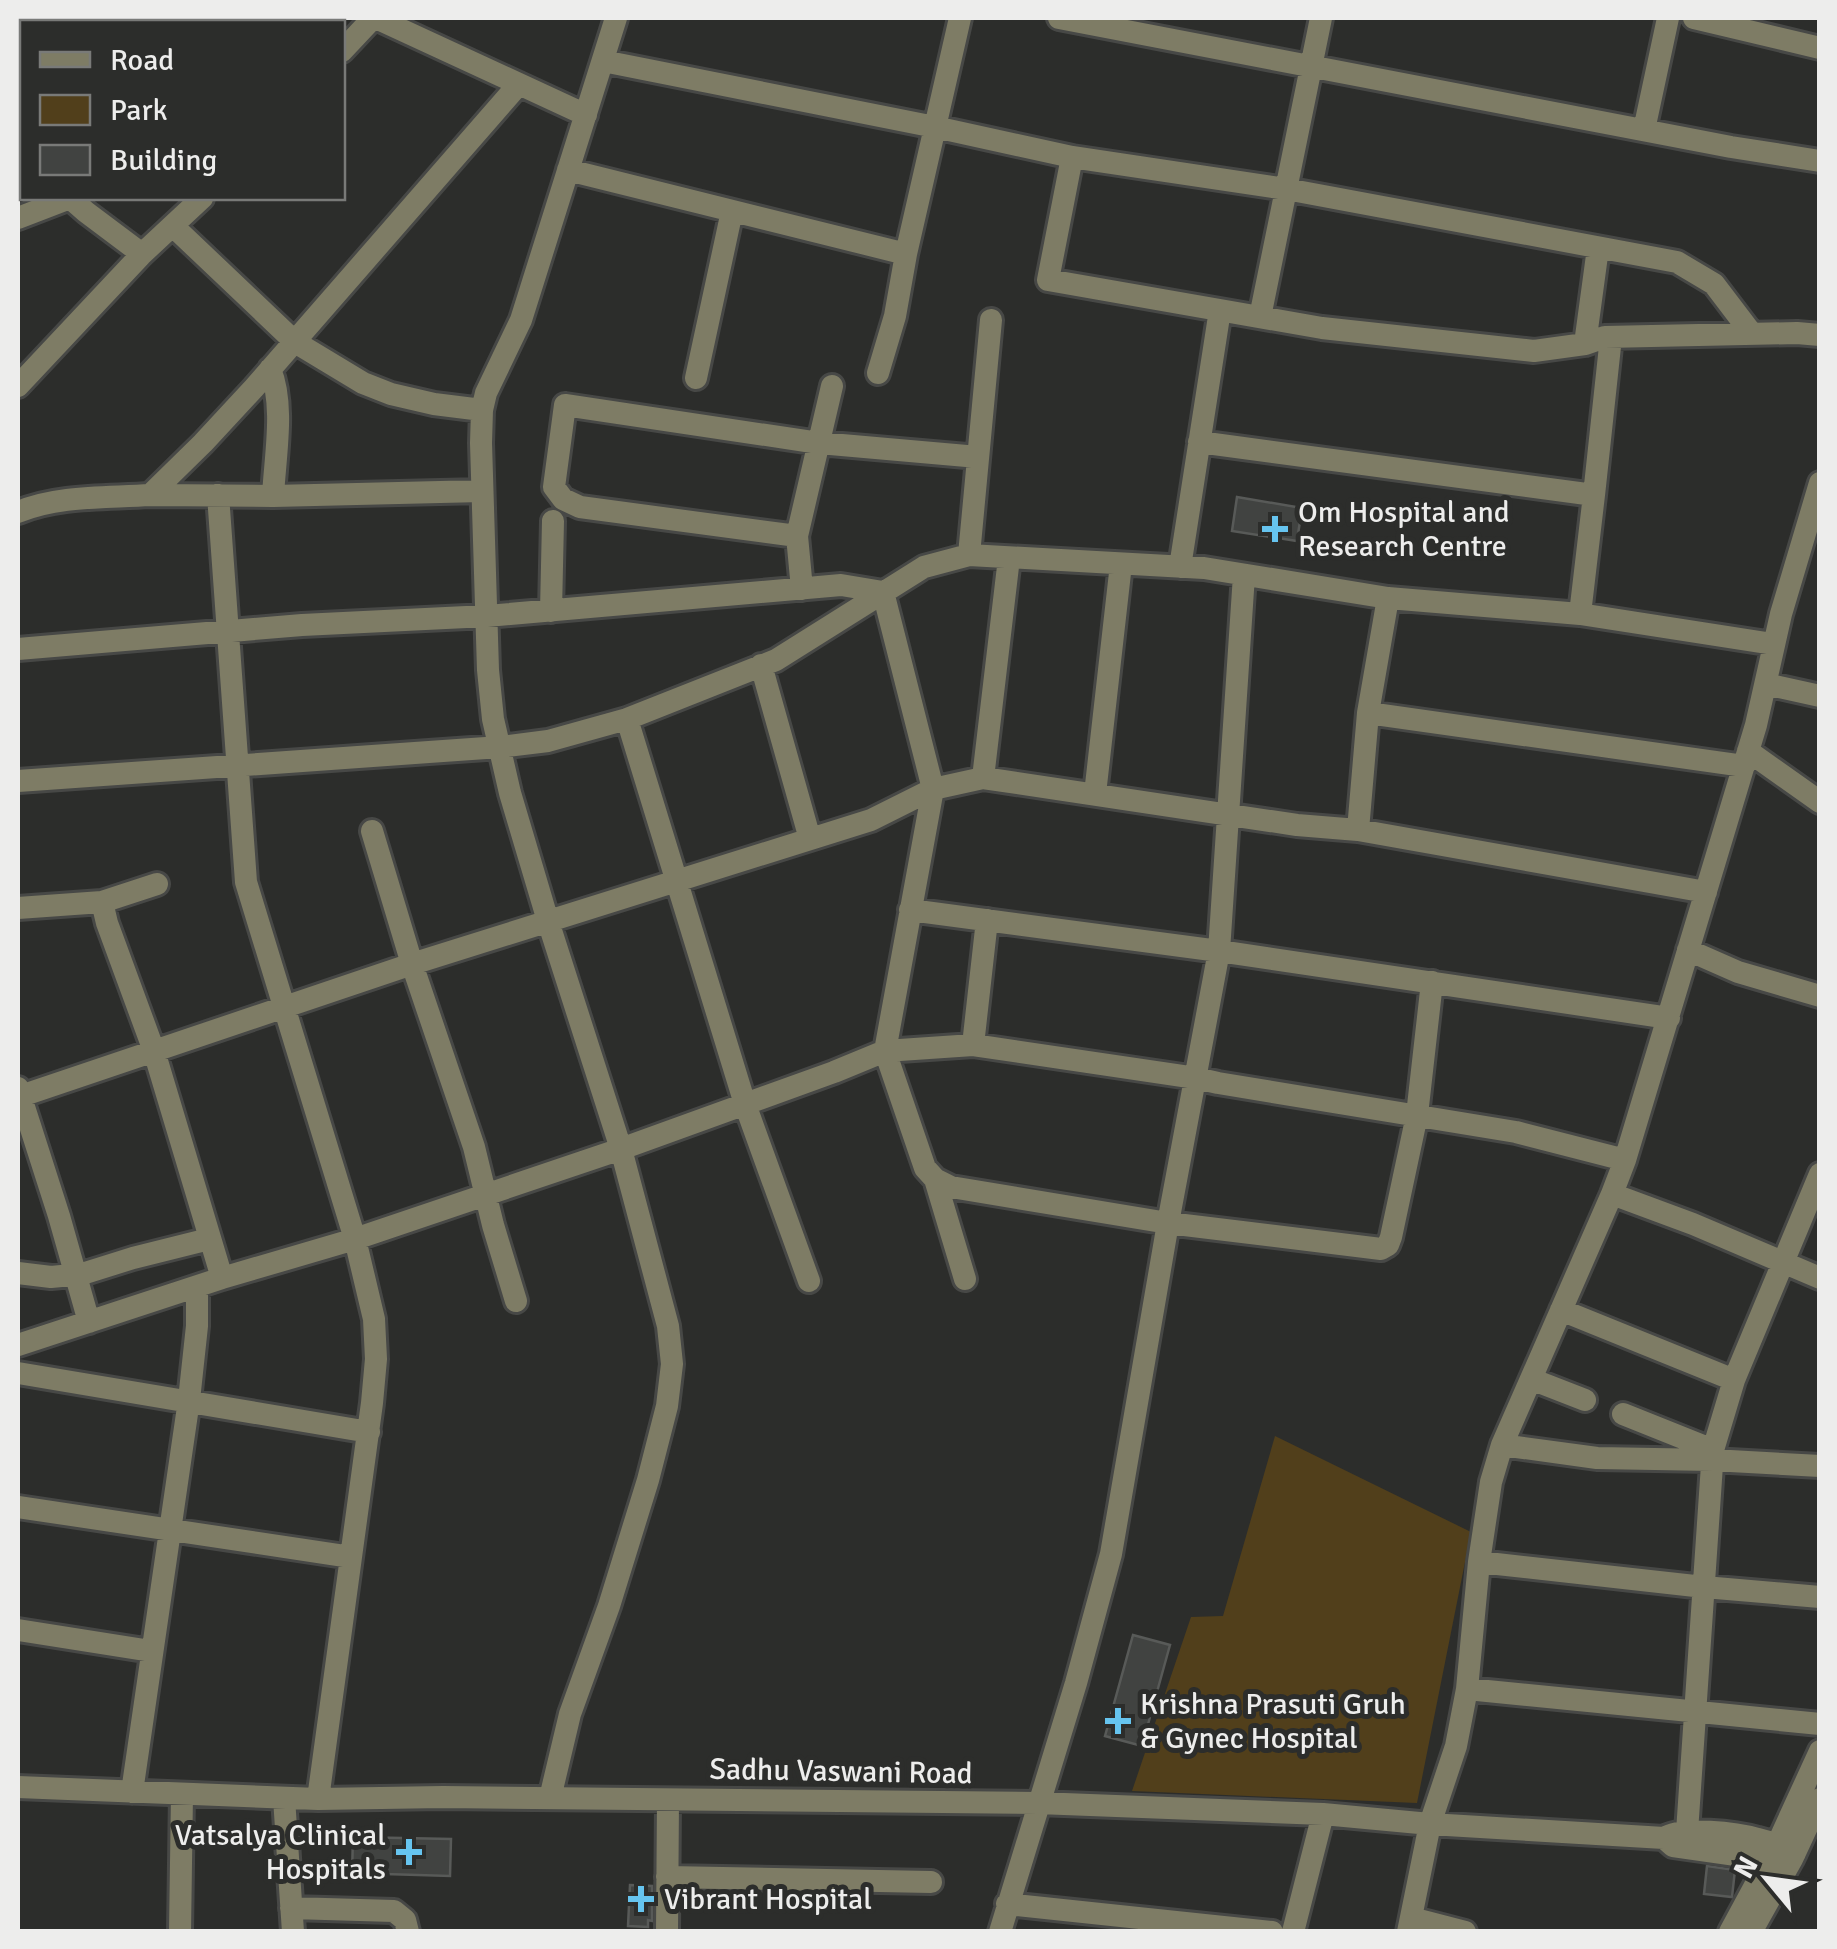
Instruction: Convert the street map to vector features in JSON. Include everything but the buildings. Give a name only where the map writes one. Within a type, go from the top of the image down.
[{"type":"street","points":[[345,48],[375,18],[586,115]]},
{"type":"street","points":[[550,1798],[570,1714],[648,1480],[667,1406],[672,1364],[668,1326],[621,1149],[548,921],[510,793],[493,719],[482,410],[486,393],[521,320],[616,18]]},
{"type":"street","points":[[878,373],[895,316],[960,18]]},
{"type":"street","points":[[1059,18],[1820,160]]},
{"type":"street","points":[[1260,317],[1321,18]]},
{"type":"street","points":[[1644,130],[1668,18]]},
{"type":"street","points":[[1694,18],[1820,48]]},
{"type":"street","points":[[604,60],[1072,157],[1286,189],[1678,262],[1714,284],[1752,334]]},
{"type":"street","points":[[150,495],[295,342],[520,84]]},
{"type":"street","points":[[1072,157],[1048,280],[1322,328],[1534,351],[1612,337],[1820,335]]},
{"type":"street","points":[[568,170],[906,254]]},
{"type":"street","points":[[18,218],[65,200]]},
{"type":"street","points":[[72,200],[142,254]]},
{"type":"street","points":[[18,386],[142,254],[200,200]]},
{"type":"street","points":[[696,378],[732,210]]},
{"type":"street","points":[[174,226],[295,342],[363,383],[434,404],[482,410]]},
{"type":"street","points":[[1584,344],[1598,248]]},
{"type":"street","points":[[1180,567],[1220,310]]},
{"type":"street","points":[[969,556],[992,320]]},
{"type":"street","points":[[1580,614],[1612,337]]},
{"type":"street","points":[[270,369],[278,386],[273,496]]},
{"type":"street","points":[[802,589],[798,536],[832,386]]},
{"type":"street","points":[[798,536],[580,507],[563,499],[554,487],[564,405],[818,442],[978,457]]},
{"type":"street","points":[[1199,442],[1594,495]]},
{"type":"street","points":[[1465,1932],[1409,1925],[1430,1824],[1456,1746],[1467,1689],[1491,1482],[1502,1445],[1625,1160],[1746,758],[1819,488]]},
{"type":"street","points":[[18,512],[55,502],[150,495],[482,491]]},
{"type":"street","points":[[218,495],[246,882],[355,1240],[374,1320],[376,1359],[368,1432],[318,1799]]},
{"type":"street","points":[[551,611],[552,521]]},
{"type":"street","points":[[18,781],[500,747],[548,740],[627,719],[776,660],[924,567],[969,556],[1180,567],[1388,598],[1580,614],[1774,644]]},
{"type":"street","points":[[983,778],[1009,558]]},
{"type":"street","points":[[1095,794],[1121,564]]},
{"type":"street","points":[[1000,1932],[1111,1554],[1219,951],[1244,575]]},
{"type":"street","points":[[18,649],[226,630],[487,616],[840,585],[883,592]]},
{"type":"street","points":[[883,592],[933,790],[885,1051],[925,1168],[935,1179],[951,1186],[1168,1223],[1381,1249],[1392,1238],[1417,1115],[1432,982]]},
{"type":"street","points":[[1358,830],[1368,714],[1388,598]]},
{"type":"street","points":[[761,666],[810,838]]},
{"type":"street","points":[[1766,684],[1820,696]]},
{"type":"street","points":[[1368,714],[1746,758],[1820,802]]},
{"type":"street","points":[[627,719],[745,1104],[810,1281]]},
{"type":"street","points":[[89,1322],[18,1094],[412,964],[872,820],[933,790],[983,778],[1358,830],[1706,892]]},
{"type":"street","points":[[372,831],[474,1147],[516,1300]]},
{"type":"street","points":[[18,908],[102,902],[157,884]]},
{"type":"street","points":[[102,902],[154,1051],[222,1278]]},
{"type":"street","points":[[910,910],[1669,1018]]},
{"type":"street","points":[[973,1045],[987,920]]},
{"type":"street","points":[[1688,950],[1738,972],[1820,996]]},
{"type":"street","points":[[18,1345],[222,1278],[355,1240],[621,1149],[885,1051],[973,1045],[1516,1132],[1625,1160]]},
{"type":"street","points":[[1675,1835],[1695,1712],[1712,1455],[1734,1380],[1820,1174]]},
{"type":"street","points":[[935,1179],[966,1280]]},
{"type":"street","points":[[1612,1194],[1820,1278]]},
{"type":"street","points":[[18,1273],[76,1275],[209,1239]]},
{"type":"street","points":[[132,1792],[188,1400],[197,1326],[197,1286]]},
{"type":"street","points":[[1562,1310],[1734,1380]]},
{"type":"street","points":[[18,1373],[368,1432]]},
{"type":"street","points":[[1531,1380],[1585,1400]]},
{"type":"street","points":[[1623,1414],[1712,1455]]},
{"type":"street","points":[[1502,1445],[1596,1458],[1712,1455],[1820,1466]]},
{"type":"street","points":[[18,1507],[351,1557]]},
{"type":"street","points":[[1479,1562],[1820,1597]]},
{"type":"street","points":[[18,1630],[151,1651]]},
{"type":"street","points":[[1467,1689],[1820,1724]]},
{"type":"street","points":[[1752,1932],[1820,1750]]},
{"type":"street","name":"Sadhu Vaswani Road","points":[[18,1786],[318,1799],[1038,1803],[1323,1814],[1430,1824],[1675,1835],[1673,1846],[1781,1858]]},
{"type":"street","points":[[180,1932],[182,1794]]},
{"type":"street","points":[[284,1798],[292,1920],[394,1911],[405,1920],[408,1932]]},
{"type":"street","points":[[1730,1932],[1820,1799]]},
{"type":"street","points":[[667,1932],[668,1800]]},
{"type":"street","points":[[1294,1932],[1323,1814]]},
{"type":"street","points":[[667,1878],[931,1882]]},
{"type":"street","points":[[1008,1904],[1272,1932]]},
{"type":"green space","points":[[1275,1436],[1471,1532],[1417,1803],[1132,1791],[1191,1617],[1223,1616]]},
{"type":"place","name":"Om Hospital and Research Centre","points":[[1275,529]]},
{"type":"place","name":"Krishna Prasuti Gruh & Gynec Hospital","points":[[1118,1721]]},
{"type":"place","name":"Vatsalya Clinical Hospitals","points":[[409,1852]]},
{"type":"place","name":"Vibrant Hospital","points":[[641,1899]]}]
